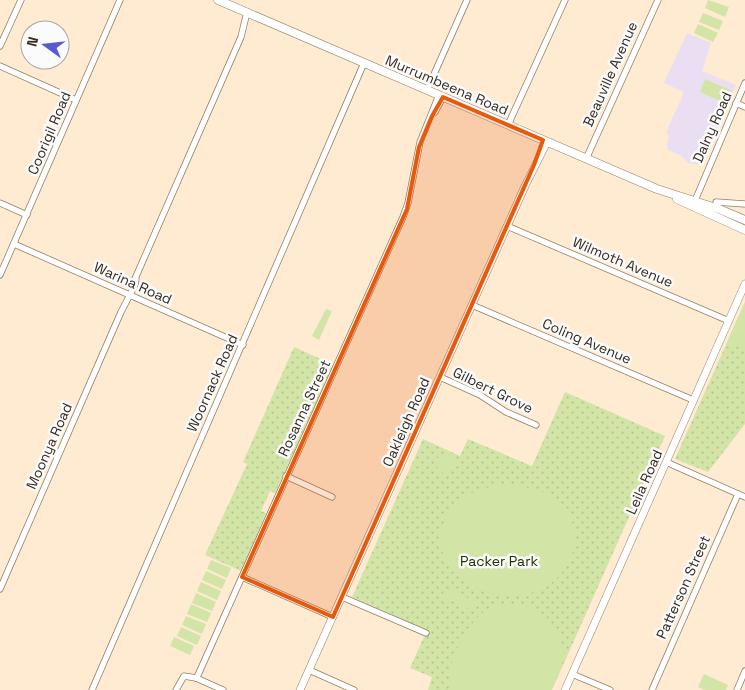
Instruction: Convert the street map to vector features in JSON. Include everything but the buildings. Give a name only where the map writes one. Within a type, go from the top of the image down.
[{"type":"main road","name":"Murrumbeena Road","points":[[220,0],[691,203],[745,230]]},
{"type":"main road","name":"Murrumbeena Road","points":[[691,203],[745,220]]},
{"type":"street","points":[[0,46],[21,0]]},
{"type":"street","name":"Coorigil Road","points":[[0,276],[120,0]]},
{"type":"street","points":[[427,90],[467,0]]},
{"type":"street","points":[[508,125],[565,0]]},
{"type":"street","name":"Beauville Avenue","points":[[586,159],[658,0]]},
{"type":"street","name":"Moonya Road","points":[[0,589],[251,14]]},
{"type":"street","name":"Woornack Road","points":[[92,690],[366,64]]},
{"type":"street","points":[[0,66],[76,100]]},
{"type":"street","name":"Dalny Road","points":[[691,203],[745,83]]},
{"type":"street","name":"Rosanna Street","points":[[196,678],[407,209],[419,147],[441,96]]},
{"type":"street","points":[[736,103],[745,107]]},
{"type":"street","name":"Oakleigh Road","points":[[300,690],[545,141]]},
{"type":"street","points":[[716,202],[745,204]]},
{"type":"street","points":[[0,203],[27,214]]},
{"type":"street","name":"Wilmoth Avenue","points":[[507,226],[729,322]]},
{"type":"street","name":"Warina Road","points":[[14,244],[243,344]]},
{"type":"street","name":"Leila Road","points":[[565,690],[745,284]]},
{"type":"street","name":"Coling Avenue","points":[[472,305],[693,400]]},
{"type":"street","name":"Gilbert Grove","points":[[440,378],[480,395],[506,412],[536,424]]},
{"type":"street","points":[[666,462],[745,497]]},
{"type":"street","points":[[286,476],[332,497]]},
{"type":"street","name":"Patterson Street","points":[[652,690],[738,494]]},
{"type":"street","points":[[242,577],[333,617]]},
{"type":"street","points":[[342,597],[426,633]]},
{"type":"street","points":[[309,670],[354,690]]},
{"type":"street","points":[[737,690],[745,671]]},
{"type":"street","points":[[572,674],[610,690]]},
{"type":"street","points":[[176,690],[184,676],[196,678],[223,690]]},
{"type":"highlighted area","points":[[443,97],[543,140],[534,165],[333,617],[242,577],[407,209],[419,147],[432,116]]},
{"type":"shaded area","points":[[687,33],[711,43],[702,71],[736,85],[701,165],[688,163],[680,155],[668,150],[667,147],[669,135],[666,133],[684,92],[664,83]]},
{"type":"green space","points":[[708,0],[729,7],[725,17],[705,8]]},
{"type":"green space","points":[[703,13],[723,21],[719,30],[699,22]]},
{"type":"green space","points":[[698,24],[718,33],[713,42],[694,33]]},
{"type":"green space","points":[[705,79],[730,90],[725,103],[700,92]]},
{"type":"green space","points":[[745,302],[745,424],[708,472],[675,459]]},
{"type":"green space","points":[[745,302],[745,350],[727,342]]},
{"type":"green space","points":[[326,309],[332,311],[319,340],[312,336]]},
{"type":"green space","points":[[294,347],[334,365],[275,493],[270,491],[261,511],[266,513],[241,571],[205,555],[247,464],[243,462]]},
{"type":"green space","name":"Packer Park","points":[[565,392],[665,436],[552,690],[428,690],[432,677],[410,668],[427,630],[352,597],[423,439],[460,456],[468,439],[532,466]]},
{"type":"green space","points":[[445,454],[456,459],[448,476],[437,470],[438,468],[434,463],[435,458],[443,457]]},
{"type":"green space","points":[[508,485],[541,491],[561,505],[571,520],[575,536],[572,553],[565,568],[554,581],[538,591],[519,595],[487,592],[463,581],[448,564],[441,543],[444,523],[456,504],[477,491]]},
{"type":"green space","points":[[211,560],[231,568],[227,578],[207,569]]},
{"type":"green space","points":[[206,571],[226,580],[222,589],[202,580]]},
{"type":"green space","points":[[201,582],[221,591],[217,600],[197,591]]},
{"type":"green space","points":[[443,587],[475,601],[471,610],[444,597]]},
{"type":"green space","points":[[196,593],[216,602],[212,611],[192,603]]},
{"type":"green space","points":[[191,604],[211,613],[207,622],[187,614]]},
{"type":"green space","points":[[511,604],[528,607],[541,613],[548,618],[558,632],[563,648],[563,657],[560,671],[551,690],[450,690],[450,669],[459,645],[472,623],[488,609]]},
{"type":"green space","points":[[186,616],[206,624],[202,634],[182,625]]},
{"type":"green space","points":[[181,627],[201,636],[197,645],[177,636]]},
{"type":"green space","points":[[174,637],[194,646],[190,655],[170,646]]},
{"type":"green space","points":[[704,674],[728,685],[726,690],[705,690],[698,687]]}]
